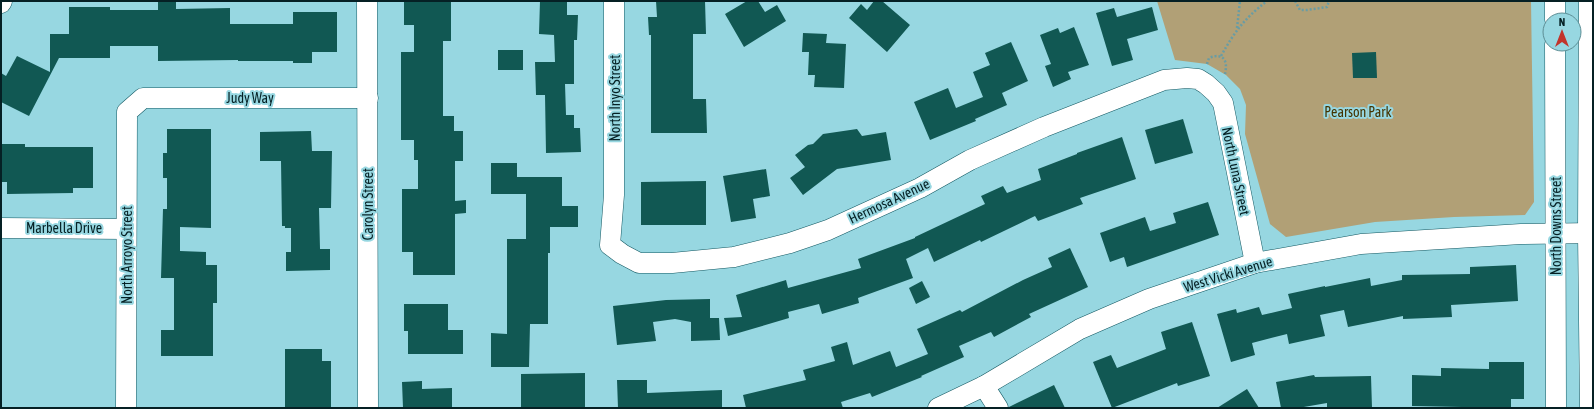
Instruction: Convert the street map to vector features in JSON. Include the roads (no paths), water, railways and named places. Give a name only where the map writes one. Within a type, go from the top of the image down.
[{"type":"street","name":"Carolyn Street","points":[[367,1],[368,408]]},
{"type":"street","name":"North Inyo Street","points":[[614,1],[614,195]]},
{"type":"street","points":[[1555,1],[1555,12]]},
{"type":"street","points":[[1589,1],[1591,233],[1590,408]]},
{"type":"street","name":"North Downs Street","points":[[1555,52],[1556,408]]},
{"type":"street","name":"Hermosa Avenue","points":[[614,195],[610,245],[622,254],[639,263],[672,263],[734,257],[790,243],[828,230],[920,188],[970,160],[1044,126],[1164,80],[1188,78],[1198,79],[1206,84]]},
{"type":"street","name":"North Luna Street","points":[[1206,84],[1216,93],[1222,103],[1255,263]]},
{"type":"street","name":"Judy Way","points":[[135,105],[143,98],[368,98]]},
{"type":"street","name":"North Arroyo Street","points":[[126,408],[127,112],[135,105]]},
{"type":"street","name":"Marbella Drive","points":[[1,228],[126,229]]},
{"type":"street","name":"West Vicki Avenue","points":[[938,408],[984,386],[1080,329],[1148,298],[1255,263],[1361,244],[1513,234],[1591,233]]},
{"type":"street","points":[[984,386],[998,408]]},
{"type":"park label","name":"Pearson Park","points":[[1358,112]]}]
